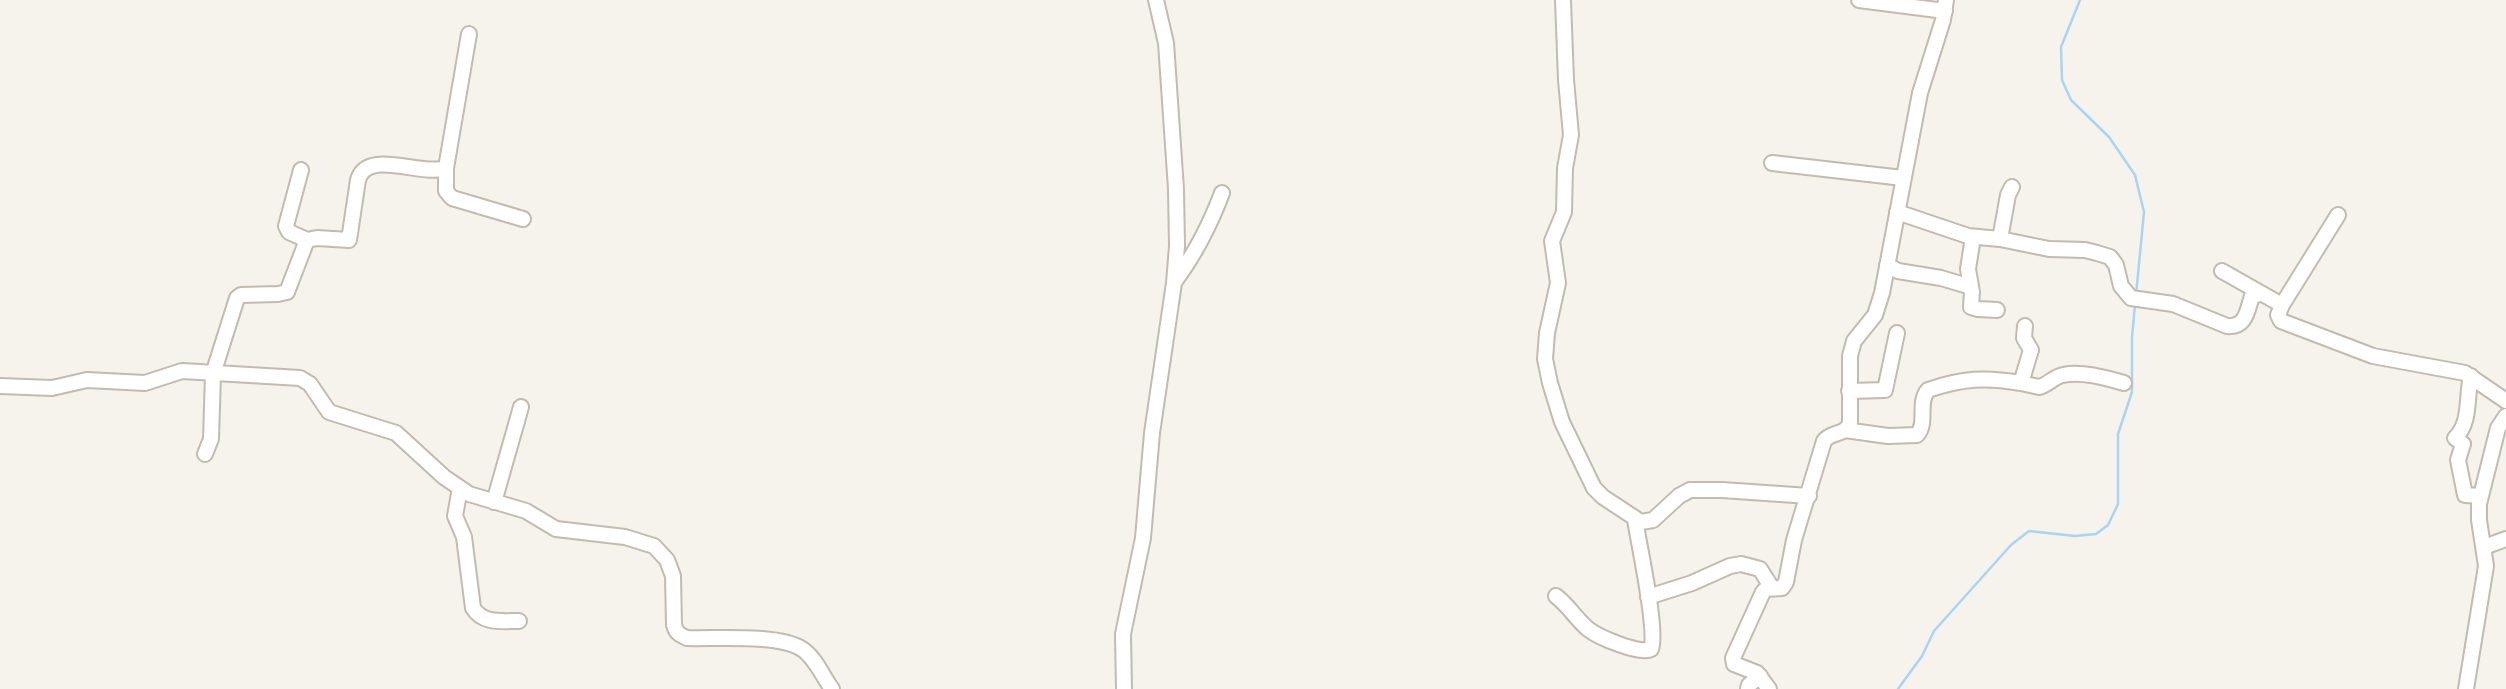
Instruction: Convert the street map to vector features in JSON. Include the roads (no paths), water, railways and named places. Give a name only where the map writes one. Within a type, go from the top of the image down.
[{"type":"street","points":[[1124,689],[1122,634],[1143,538],[1152,433],[1174,283],[1177,216],[1175,166],[1166,43],[1156,0]]},
{"type":"street","points":[[1563,0],[1571,135],[1565,168],[1564,212],[1552,241],[1558,282],[1547,333],[1545,359],[1562,422],[1594,488],[1641,522],[1653,520],[1679,496],[1690,490],[1809,496]]},
{"type":"street","points":[[1845,430],[1850,423],[1849,364],[1854,341],[1875,315],[1882,293],[1920,93],[1945,6],[1859,0]]},
{"type":"street","points":[[469,34],[446,168],[446,191],[452,198],[523,219]]},
{"type":"street","points":[[1772,163],[1903,178]]},
{"type":"street","points":[[301,170],[286,226],[289,232],[307,240],[317,238],[343,241],[351,238],[358,180],[360,171],[365,167],[382,164],[436,170],[446,168]]},
{"type":"street","points":[[2000,239],[2012,187]]},
{"type":"street","points":[[1174,283],[1191,259],[1222,192]]},
{"type":"street","points":[[1897,212],[1973,237],[2000,239],[2049,249],[2078,249],[2110,257],[2116,265],[2121,285],[2130,298],[2142,302],[2173,304],[2227,326],[2233,327],[2241,323],[2252,296],[2260,294]]},
{"type":"street","points":[[2338,215],[2278,311],[2278,318],[2310,333],[2381,358],[2449,369],[2471,376],[2506,401]]},
{"type":"street","points":[[1973,237],[1968,269],[1972,308],[1997,310]]},
{"type":"street","points":[[205,454],[211,439],[213,374],[237,298],[241,295],[287,292],[307,240]]},
{"type":"street","points":[[1887,265],[1898,271],[1941,278],[1971,287]]},
{"type":"street","points":[[2222,271],[2282,305]]},
{"type":"street","points":[[2021,383],[2032,350],[2024,338],[2025,326]]},
{"type":"street","points":[[1849,391],[1885,390],[1897,333]]},
{"type":"street","points":[[0,386],[52,388],[88,380],[145,383],[182,371],[306,380],[329,412],[396,433],[460,488],[526,511],[556,529],[625,537],[654,545],[667,559],[673,576],[674,625],[680,635],[687,638],[770,640],[794,645],[809,655],[831,689]]},
{"type":"street","points":[[1769,689],[1753,670],[1734,664],[1732,657],[1760,597],[1766,589],[1782,588],[1786,582],[1794,540],[1824,441],[1832,434],[1845,430],[1888,436],[1917,435],[1921,429],[1922,400],[1928,390],[1972,378],[1989,378],[2039,387],[2045,386],[2052,379],[2071,374],[2105,377],[2124,383]]},
{"type":"street","points":[[2471,376],[2465,425],[2455,438],[2463,444],[2458,460],[2465,495],[2481,496]]},
{"type":"street","points":[[494,502],[521,407]]},
{"type":"street","points":[[2466,689],[2485,576],[2484,547],[2478,512],[2498,428],[2506,416]]},
{"type":"street","points":[[460,488],[455,516],[464,537],[464,550],[470,569],[472,608],[484,619],[519,621]]},
{"type":"street","points":[[1556,596],[1588,629],[1616,643],[1645,652],[1651,649],[1654,642],[1635,520]]},
{"type":"street","points":[[2484,547],[2506,539]]},
{"type":"street","points":[[1648,597],[1741,564],[1760,569],[1772,588]]},
{"type":"street","points":[[1748,689],[1760,676]]},
{"type":"waterway","points":[[2080,0],[2061,47],[2062,80],[2071,100],[2109,137],[2135,175],[2144,212],[2136,295]]},
{"type":"waterway","points":[[1898,689],[1922,656],[1934,631],[2011,545],[2029,531],[2075,536],[2096,534],[2108,525],[2118,504],[2118,434],[2132,392],[2135,305]]}]
